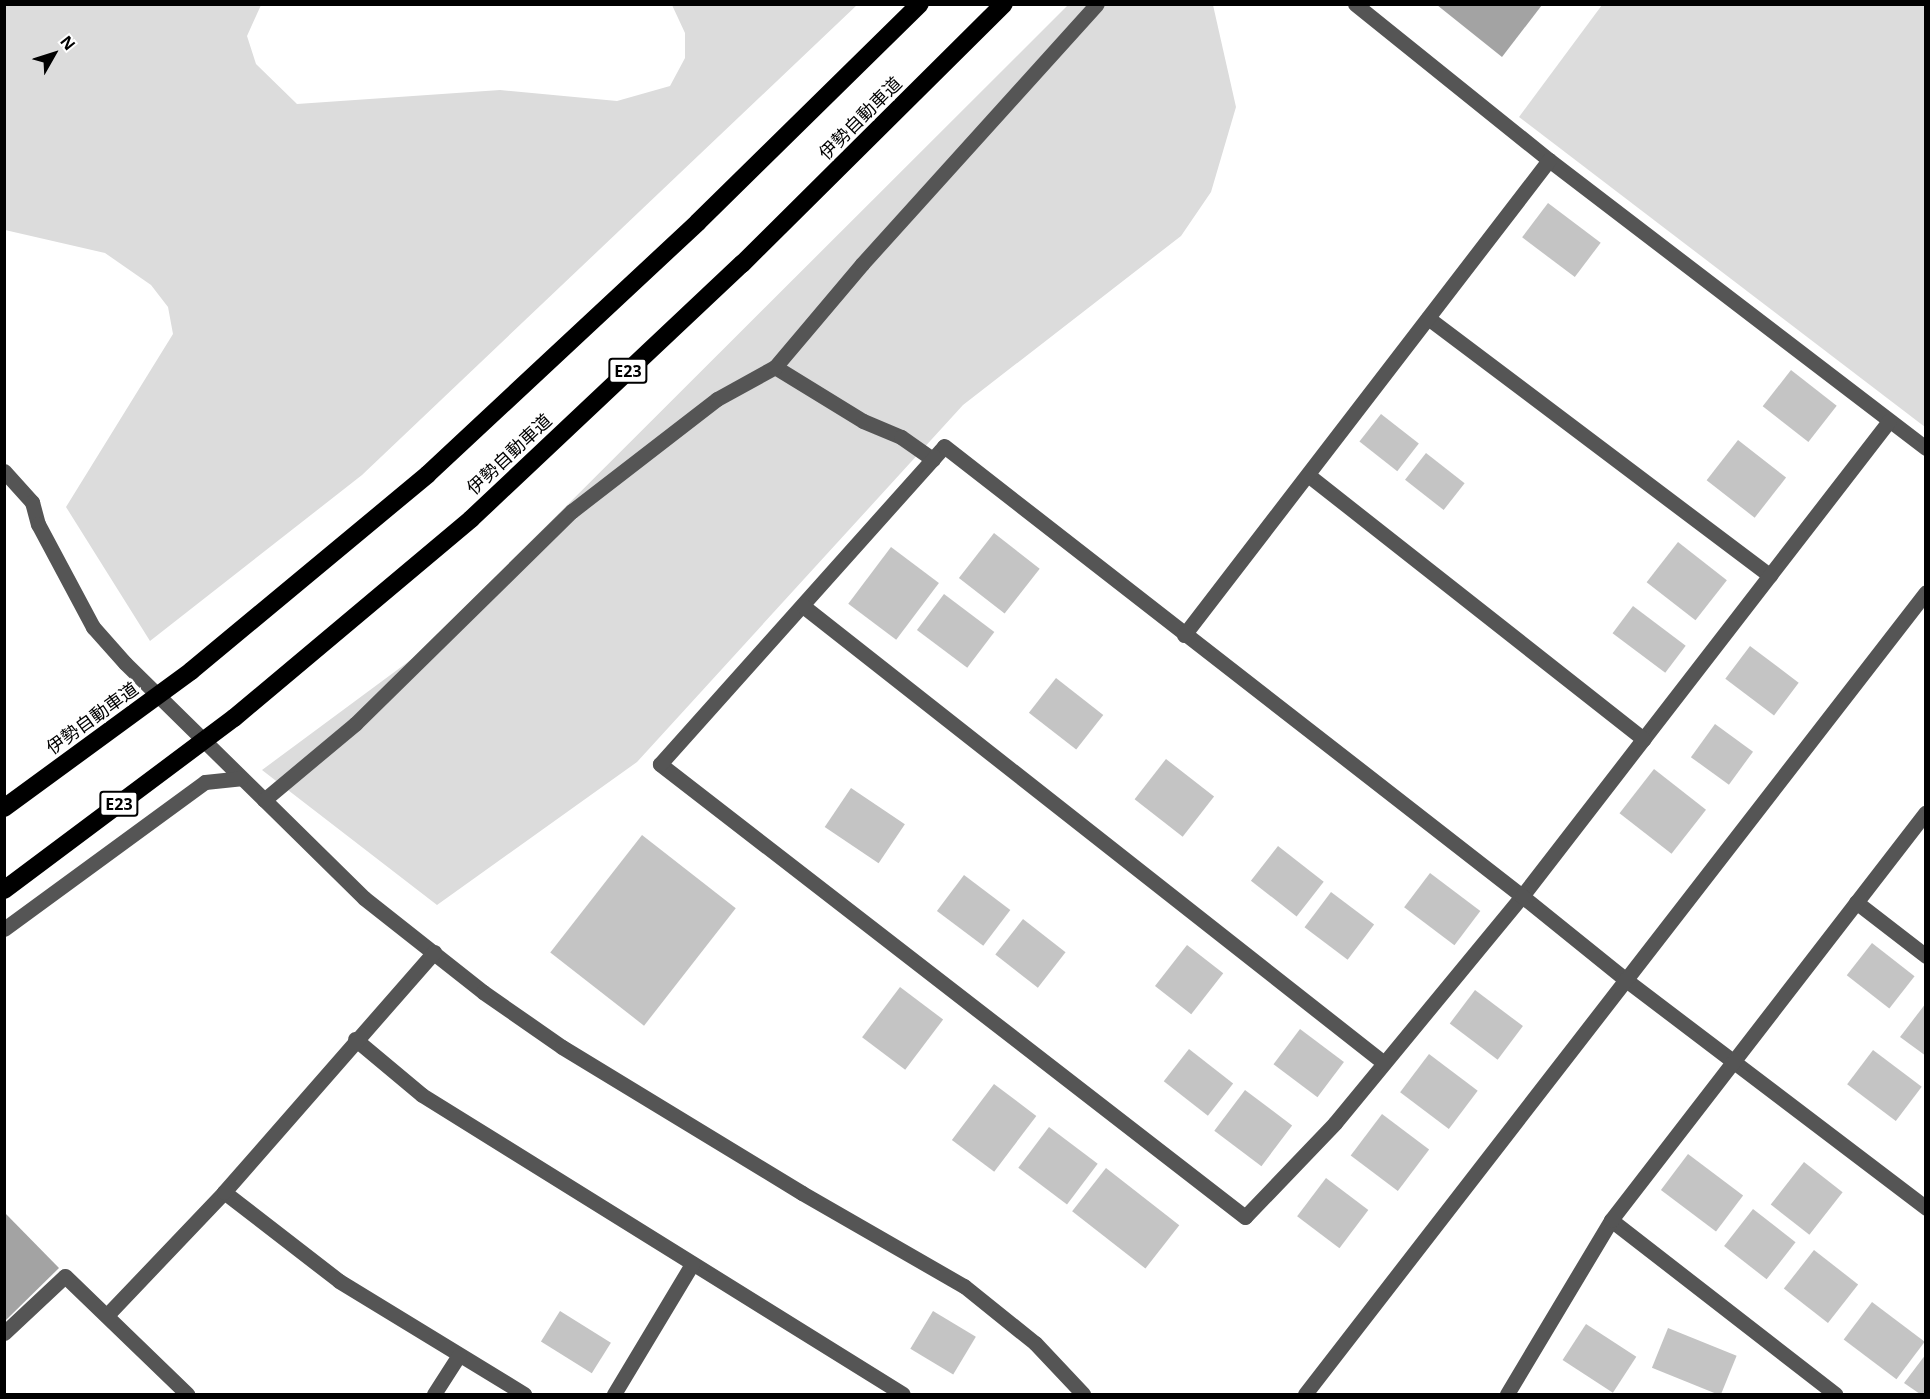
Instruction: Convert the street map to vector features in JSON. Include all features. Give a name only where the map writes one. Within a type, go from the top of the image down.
[{"type":"highway","name":"伊勢自動車道","points":[[4,808],[191,671],[428,474],[698,222],[920,4]]},
{"type":"highway","name":"伊勢自動車道","points":[[4,890],[234,718],[471,519],[742,264],[1004,4]]},
{"type":"street","points":[[264,800],[355,724],[572,511],[717,399],[775,367],[862,264],[1097,4]]},
{"type":"street","points":[[1355,4],[1549,160],[1926,448]]},
{"type":"street","points":[[1184,635],[1549,160]]},
{"type":"street","points":[[1428,318],[1770,576]]},
{"type":"street","points":[[775,367],[863,421],[901,437],[933,459]]},
{"type":"street","points":[[1889,421],[1522,896],[1335,1123],[1245,1217],[660,764],[944,446],[1522,896],[1626,980],[1926,1208]]},
{"type":"street","points":[[4,471],[32,502],[38,524],[93,627],[241,778],[364,898],[562,1047],[802,1193],[964,1286],[1035,1343],[1083,1395]]},
{"type":"street","points":[[1308,475],[1644,739]]},
{"type":"street","points":[[1305,1395],[1926,592]]},
{"type":"street","points":[[803,606],[1384,1063]]},
{"type":"street","points":[[4,929],[205,782],[241,778]]},
{"type":"street","points":[[1507,1395],[1611,1220],[1732,1059],[1926,812]]},
{"type":"street","points":[[1856,902],[1926,956]]},
{"type":"street","points":[[108,1314],[224,1192],[355,1039],[434,952]]},
{"type":"street","points":[[355,1039],[422,1095],[903,1395]]},
{"type":"street","points":[[224,1192],[339,1281],[524,1395]]},
{"type":"street","points":[[1611,1220],[1834,1395]]},
{"type":"street","points":[[614,1395],[692,1264]]},
{"type":"street","points":[[4,1333],[65,1276],[108,1314],[187,1395]]},
{"type":"street","points":[[435,1395],[459,1355]]},
{"type":"shaded area","points":[[5,4],[261,5],[247,36],[256,64],[297,104],[500,90],[617,101],[670,86],[685,58],[685,33],[672,5],[857,5],[362,475],[150,641],[66,507],[173,334],[168,307],[151,285],[105,253],[5,230]]},
{"type":"shaded area","points":[[1542,4],[1502,57],[1437,5]]},
{"type":"shaded area","points":[[1068,5],[1213,5],[1236,107],[1211,192],[1181,236],[963,405],[637,762],[437,905],[262,770],[416,656]]},
{"type":"shaded area","points":[[1602,5],[1925,5],[1925,427],[1519,117]]},
{"type":"shaded area","points":[[5,1213],[59,1268],[5,1321]]},
{"type":"building","points":[[1548,203],[1601,243],[1575,277],[1522,237]]},
{"type":"building","points":[[1791,370],[1837,406],[1808,442],[1763,406]]},
{"type":"building","points":[[1381,414],[1419,444],[1397,471],[1359,442]]},
{"type":"building","points":[[1738,440],[1786,478],[1755,518],[1707,480]]},
{"type":"building","points":[[1426,453],[1465,483],[1444,510],[1405,480]]},
{"type":"building","points":[[994,533],[1040,569],[1005,614],[959,578]]},
{"type":"building","points":[[1678,542],[1727,580],[1695,620],[1647,582]]},
{"type":"building","points":[[891,547],[939,583],[896,640],[848,604]]},
{"type":"building","points":[[944,594],[994,632],[967,668],[917,630]]},
{"type":"building","points":[[1633,606],[1686,646],[1665,673],[1613,633]]},
{"type":"building","points":[[1750,646],[1799,683],[1774,715],[1725,679]]},
{"type":"building","points":[[1056,678],[1103,715],[1076,750],[1029,713]]},
{"type":"building","points":[[1715,724],[1753,752],[1729,785],[1691,757]]},
{"type":"building","points":[[1166,759],[1214,797],[1183,837],[1135,799]]},
{"type":"building","points":[[1654,769],[1706,810],[1672,854],[1620,813]]},
{"type":"building","points":[[851,788],[905,824],[879,863],[825,827]]},
{"type":"building","points":[[642,835],[736,908],[644,1026],[550,952]]},
{"type":"building","points":[[1278,846],[1324,882],[1297,916],[1251,881]]},
{"type":"building","points":[[1430,873],[1480,911],[1454,945],[1404,907]]},
{"type":"building","points":[[964,875],[1010,910],[983,946],[937,911]]},
{"type":"building","points":[[1331,892],[1374,924],[1348,960],[1305,927]]},
{"type":"building","points":[[1023,919],[1066,952],[1038,988],[995,954]]},
{"type":"building","points":[[1872,943],[1915,976],[1889,1009],[1847,975]]},
{"type":"building","points":[[1187,945],[1223,973],[1191,1014],[1155,986]]},
{"type":"building","points":[[900,987],[943,1019],[905,1070],[862,1037]]},
{"type":"building","points":[[1475,990],[1523,1026],[1498,1060],[1450,1024]]},
{"type":"building","points":[[1926,1003],[1926,1056],[1900,1037]]},
{"type":"building","points":[[1300,1029],[1344,1062],[1317,1097],[1274,1064]]},
{"type":"building","points":[[1189,1049],[1233,1083],[1208,1116],[1164,1081]]},
{"type":"building","points":[[1873,1050],[1922,1087],[1896,1121],[1847,1084]]},
{"type":"building","points":[[1429,1054],[1478,1091],[1449,1129],[1400,1092]]},
{"type":"building","points":[[994,1084],[1036,1116],[994,1172],[952,1140]]},
{"type":"building","points":[[1245,1090],[1292,1126],[1261,1166],[1214,1131]]},
{"type":"building","points":[[1382,1114],[1429,1150],[1398,1191],[1351,1156]]},
{"type":"building","points":[[1049,1127],[1098,1164],[1067,1204],[1018,1168]]},
{"type":"building","points":[[1688,1154],[1743,1196],[1716,1231],[1661,1190]]},
{"type":"building","points":[[1804,1162],[1843,1192],[1809,1235],[1771,1205]]},
{"type":"building","points":[[1106,1168],[1179,1225],[1145,1269],[1072,1211]]},
{"type":"building","points":[[1326,1178],[1368,1210],[1339,1248],[1297,1216]]},
{"type":"building","points":[[1753,1209],[1796,1242],[1767,1279],[1724,1246]]},
{"type":"building","points":[[1814,1250],[1858,1284],[1828,1323],[1784,1289]]},
{"type":"building","points":[[1872,1302],[1925,1342],[1896,1379],[1844,1340]]},
{"type":"building","points":[[560,1311],[611,1343],[592,1373],[541,1342]]},
{"type":"building","points":[[933,1311],[976,1337],[953,1374],[910,1349]]},
{"type":"building","points":[[1586,1324],[1636,1357],[1613,1393],[1563,1360]]},
{"type":"building","points":[[1668,1328],[1737,1356],[1721,1394],[1652,1368]]},
{"type":"building","points":[[1926,1354],[1926,1394],[1920,1394],[1904,1383]]}]
